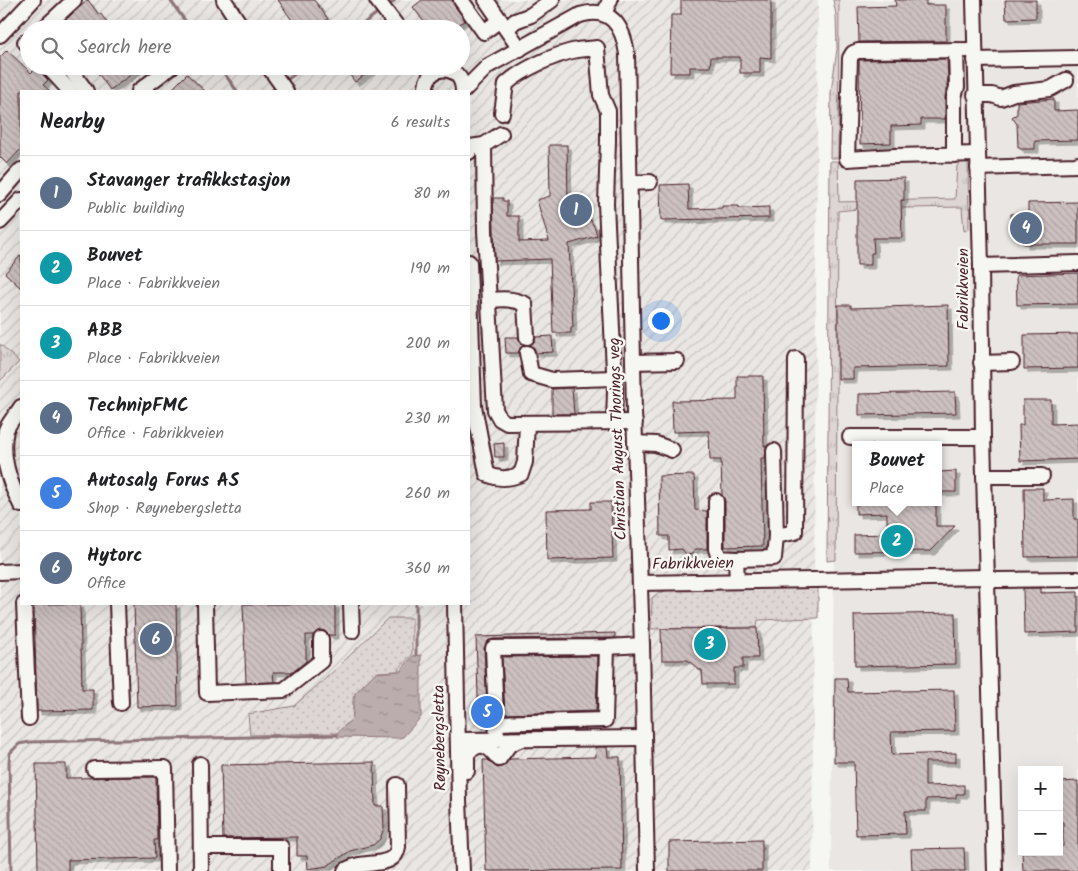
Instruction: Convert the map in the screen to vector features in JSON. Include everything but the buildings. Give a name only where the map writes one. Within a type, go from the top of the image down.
[{"type":"street","points":[[0,23],[22,0]]},
{"type":"street","points":[[0,35],[33,0]]},
{"type":"street","points":[[46,20],[74,0]]},
{"type":"street","points":[[224,0],[237,20]]},
{"type":"street","points":[[377,0],[393,20]]},
{"type":"street","points":[[461,0],[484,32],[501,21],[515,21],[531,15],[552,0]]},
{"type":"street","points":[[486,0],[520,48]]},
{"type":"street","points":[[464,90],[488,66],[580,15],[596,12],[604,14],[610,0]]},
{"type":"street","name":"Fabrikkveien","points":[[974,0],[981,266],[981,363],[995,871]]},
{"type":"street","name":"Christian August Thorings veg","points":[[604,14],[616,23],[621,30],[626,46],[647,871]]},
{"type":"street","points":[[502,114],[506,84],[514,77],[557,56],[578,50],[597,48],[601,95],[608,111],[606,204],[614,378],[614,422]]},
{"type":"street","points":[[954,155],[956,50]]},
{"type":"street","points":[[1078,58],[975,55],[956,50],[858,51],[852,54],[850,58],[847,159],[954,155],[978,161],[1078,164]]},
{"type":"street","points":[[470,67],[488,66]]},
{"type":"street","points":[[56,75],[69,90]]},
{"type":"street","points":[[74,75],[85,90]]},
{"type":"street","points":[[154,87],[164,75]]},
{"type":"street","points":[[275,75],[286,90]]},
{"type":"street","points":[[426,87],[432,75]]},
{"type":"street","points":[[453,75],[461,80],[463,90]]},
{"type":"street","points":[[975,95],[992,95],[1001,98],[1014,93],[1050,89],[1066,80]]},
{"type":"street","points":[[470,146],[484,145],[501,134]]},
{"type":"street","points":[[484,145],[485,232],[495,410],[500,419],[507,423],[635,422]]},
{"type":"street","points":[[0,194],[20,171]]},
{"type":"street","points":[[630,183],[650,182]]},
{"type":"street","points":[[0,222],[5,206],[20,200]]},
{"type":"street","points":[[981,266],[1078,263]]},
{"type":"street","points":[[470,291],[474,406],[487,474],[495,478],[512,478],[521,474],[525,462],[527,424]]},
{"type":"street","points":[[489,300],[511,300],[525,304],[527,337]]},
{"type":"street","points":[[528,353],[532,374],[552,380],[614,378]]},
{"type":"street","points":[[776,536],[795,532],[796,359]]},
{"type":"street","points":[[633,362],[677,362]]},
{"type":"street","points":[[981,363],[1012,362]]},
{"type":"street","points":[[20,408],[6,429],[3,454],[8,477],[20,503]]},
{"type":"street","points":[[850,437],[983,437]]},
{"type":"street","points":[[635,443],[656,444],[672,450]]},
{"type":"street","points":[[716,501],[716,549],[719,558],[736,560],[780,558],[776,536],[774,451]]},
{"type":"street","points":[[984,476],[1042,476]]},
{"type":"street","points":[[736,560],[737,581]]},
{"type":"street","points":[[0,572],[20,571]]},
{"type":"street","points":[[987,577],[996,580],[1078,579]]},
{"type":"street","name":"Fabrikkveien","points":[[640,582],[987,577]]},
{"type":"street","points":[[24,605],[29,718]]},
{"type":"street","points":[[117,605],[121,703]]},
{"type":"street","points":[[205,605],[207,693],[284,690],[321,661],[321,639]]},
{"type":"street","points":[[351,605],[352,631]]},
{"type":"street","name":"Røynebergsletta","points":[[455,605],[462,871]]},
{"type":"street","points":[[497,740],[493,648],[642,645]]},
{"type":"street","points":[[497,723],[606,720],[607,647]]},
{"type":"street","points":[[458,740],[644,738]]},
{"type":"street","points":[[459,800],[468,786],[467,753],[476,746],[484,746],[493,750],[499,759],[509,745],[519,740]]},
{"type":"street","points":[[200,764],[201,871]]},
{"type":"street","points":[[94,769],[164,768],[167,871]]},
{"type":"street","points":[[345,871],[350,867],[386,864],[394,859],[397,854],[396,785]]},
{"type":"street","points":[[201,847],[281,847],[281,871]]},
{"type":"shaded area","points":[[0,0],[818,0],[812,871],[0,871]],"holes":[[[413,656],[399,738],[337,733],[400,671]]]},
{"type":"shaded area","points":[[839,0],[1078,0],[1078,871],[831,871]]},
{"type":"green space","points":[[833,0],[839,0],[838,158],[830,158],[831,92],[837,49],[836,15]]},
{"type":"green space","points":[[830,161],[838,161],[839,202],[955,199],[957,166],[963,161],[968,161],[969,229],[964,231],[962,207],[838,211],[836,560],[827,561]]},
{"type":"green space","points":[[0,344],[19,362],[0,381]]},
{"type":"green space","points":[[818,586],[818,618],[758,620],[757,627],[651,629],[652,598],[668,590]]},
{"type":"green space","points":[[388,618],[412,618],[412,655],[397,671],[378,672],[353,697],[353,718],[337,733],[250,735],[248,714],[294,706],[335,670]]},
{"type":"water","points":[[421,655],[421,717],[403,737],[337,737],[337,733],[352,719],[355,693],[375,673],[400,671],[413,656]]},
{"type":"waterway","points":[[170,0],[184,20]]},
{"type":"waterway","points":[[388,6],[395,0]]},
{"type":"waterway","points":[[368,20],[380,11]]},
{"type":"waterway","points":[[225,75],[236,90]]},
{"type":"waterway","points":[[284,82],[294,75]]},
{"type":"waterway","points":[[273,90],[279,86]]},
{"type":"waterway","points":[[416,605],[416,655]]},
{"type":"waterway","points":[[11,871],[9,762],[10,753],[19,744],[30,742],[337,735]]},
{"type":"place","name":"Stavanger trafikkstasjon","points":[[576,210]]},
{"type":"place","name":"TechnipFMC","points":[[1026,228]]},
{"type":"place","name":"Bouvet","points":[[897,541]]},
{"type":"place","name":"Hytorc","points":[[156,639]]},
{"type":"place","name":"ABB","points":[[710,644]]},
{"type":"place","name":"Autosalg Forus AS","points":[[487,712]]}]
